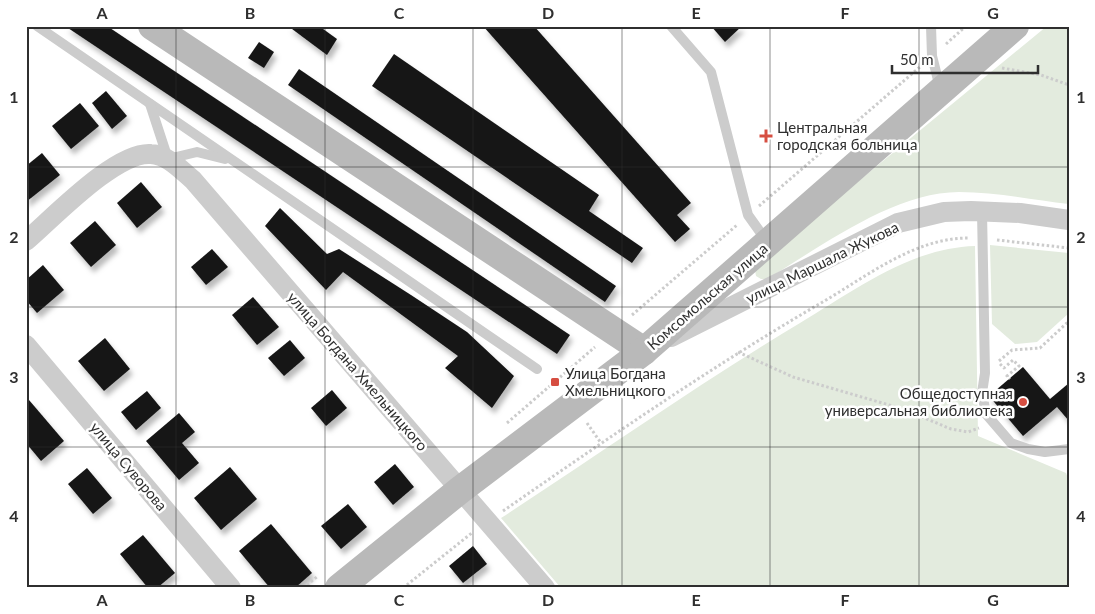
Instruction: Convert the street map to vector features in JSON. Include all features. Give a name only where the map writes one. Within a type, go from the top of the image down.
[{"type":"street","points":[[152,26],[180,40],[644,351]]},
{"type":"street","name":"Комсомольская улица","points":[[332,579],[460,490],[644,351],[1015,26]]},
{"type":"street","points":[[26,241],[105,171],[134,157],[151,154],[168,159]]},
{"type":"street","name":"улица Богдана Хмельницкого","points":[[168,159],[193,180],[545,588]]},
{"type":"street","name":"улица Маршала Жукова","points":[[644,351],[898,223],[944,212],[982,211],[1069,220]]},
{"type":"street","name":"улица Суворова","points":[[26,345],[232,588]]},
{"type":"lane","points":[[37,26],[537,369]]},
{"type":"lane","points":[[671,26],[711,72],[748,215],[768,244]]},
{"type":"lane","points":[[931,26],[932,56],[941,92]]},
{"type":"lane","points":[[150,104],[168,159],[197,152],[234,161]]},
{"type":"lane","points":[[982,211],[985,373],[982,394],[986,414],[1011,443],[1045,452],[1069,449]]},
{"type":"path","points":[[505,425],[966,26]]},
{"type":"path","points":[[974,62],[1041,74],[1069,85]]},
{"type":"path","points":[[403,588],[488,521],[738,352],[913,250],[952,238],[983,238],[1069,248]]},
{"type":"path","points":[[985,373],[1012,350],[1040,348],[1069,321]]},
{"type":"path","points":[[738,352],[793,377],[904,409],[951,429],[968,432],[994,424]]},
{"type":"path","points":[[1004,368],[1014,360],[1019,366],[1007,376],[1010,378]]},
{"type":"path","points":[[303,588],[332,579]]},
{"type":"shaded area","points":[[1047,26],[1069,26],[1069,204],[987,193],[959,192],[934,194],[909,201],[859,223],[767,279],[761,279],[756,276],[755,270],[759,263]]},
{"type":"shaded area","points":[[990,245],[1069,253],[1069,313],[1037,342],[1015,344],[992,324]]},
{"type":"shaded area","points":[[975,246],[978,436],[1066,473],[1069,481],[1069,588],[561,588],[501,518],[724,370],[862,285],[884,273],[928,254]]},
{"type":"building","points":[[65,26],[107,26],[570,335],[557,354]]},
{"type":"building","points":[[288,26],[319,26],[337,39],[327,55]]},
{"type":"building","points":[[483,26],[534,26],[691,203],[677,215],[690,229],[675,242]]},
{"type":"building","points":[[711,26],[742,26],[725,42]]},
{"type":"building","points":[[259,42],[274,52],[264,68],[248,58]]},
{"type":"building","points":[[394,54],[599,195],[589,211],[643,248],[632,263],[372,86]]},
{"type":"building","points":[[299,69],[616,286],[605,302],[288,85]]},
{"type":"building","points":[[106,91],[127,116],[112,129],[92,103]]},
{"type":"building","points":[[80,103],[99,126],[71,149],[52,126]]},
{"type":"building","points":[[42,153],[60,175],[26,202],[26,166]]},
{"type":"building","points":[[141,182],[162,207],[137,228],[117,203]]},
{"type":"building","points":[[280,208],[327,254],[339,249],[411,295],[467,332],[514,376],[492,408],[445,368],[458,356],[343,272],[326,290],[265,226]]},
{"type":"building","points":[[95,221],[116,245],[91,267],[70,243]]},
{"type":"building","points":[[212,249],[228,267],[206,285],[191,267]]},
{"type":"building","points":[[43,265],[64,290],[37,313],[26,300],[26,280]]},
{"type":"building","points":[[253,297],[279,327],[257,345],[232,315]]},
{"type":"building","points":[[105,338],[130,369],[104,391],[78,361]]},
{"type":"building","points":[[290,340],[305,358],[284,376],[268,358]]},
{"type":"building","points":[[1023,367],[1050,399],[1069,383],[1069,421],[1057,407],[1023,436],[989,396]]},
{"type":"building","points":[[332,390],[347,408],[326,426],[311,408]]},
{"type":"building","points":[[147,391],[161,408],[136,430],[121,412]]},
{"type":"building","points":[[29,400],[64,441],[41,461],[26,443],[26,403]]},
{"type":"building","points":[[179,413],[195,432],[182,443],[199,463],[179,480],[146,441]]},
{"type":"building","points":[[395,464],[414,487],[393,505],[374,482]]},
{"type":"building","points":[[230,467],[257,499],[221,530],[194,498]]},
{"type":"building","points":[[87,468],[112,498],[93,514],[68,484]]},
{"type":"building","points":[[348,504],[367,527],[341,549],[321,526]]},
{"type":"building","points":[[271,524],[312,573],[295,588],[270,588],[239,551]]},
{"type":"building","points":[[143,535],[175,573],[157,588],[148,588],[120,554]]},
{"type":"building","points":[[473,546],[487,564],[463,583],[449,566]]},
{"type":"place","name":"Центральная городская больница","points":[[766,136]]},
{"type":"place","name":"Улица Богдана Хмельницкого","points":[[555,382]]},
{"type":"place","name":"Общедоступная универсальная библиотека","points":[[1023,402]]}]
